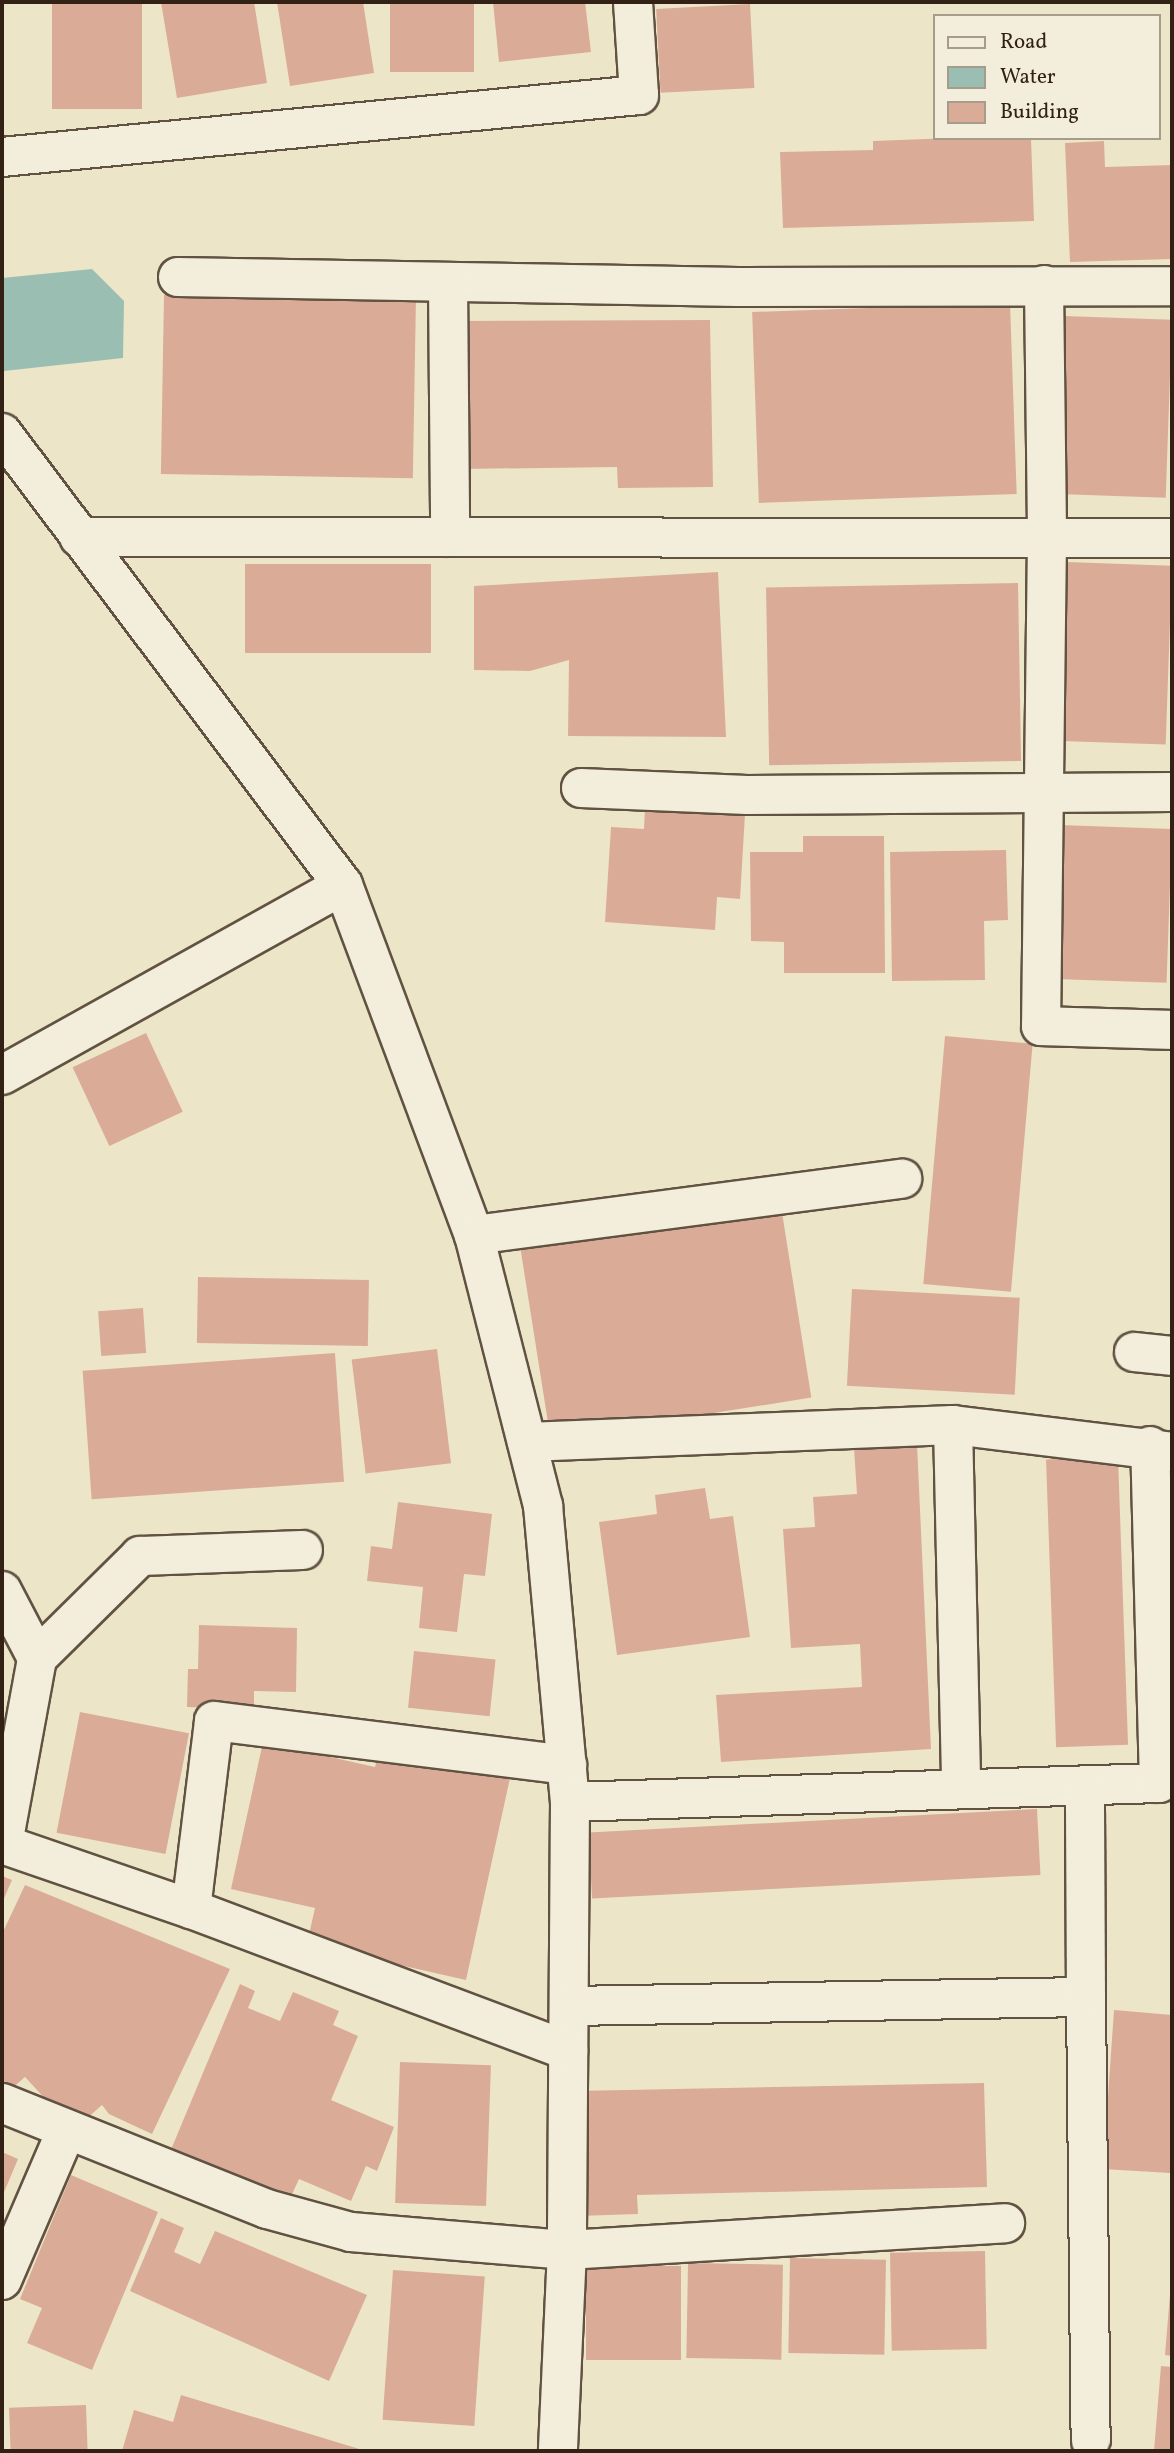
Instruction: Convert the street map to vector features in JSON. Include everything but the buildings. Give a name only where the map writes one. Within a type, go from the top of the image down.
[{"type":"street","points":[[2,157],[639,95],[633,2]]},
{"type":"street","points":[[178,277],[448,283],[1172,286]]},
{"type":"street","points":[[448,283],[450,537]]},
{"type":"street","points":[[1044,285],[1047,538],[1041,1026],[1172,1030]]},
{"type":"street","points":[[2,433],[342,885],[474,1235],[543,1506],[570,1802],[567,2250],[558,2451]]},
{"type":"street","points":[[79,537],[1172,538]]},
{"type":"street","points":[[581,788],[747,795],[1172,792]]},
{"type":"street","points":[[2,1074],[342,885]]},
{"type":"street","points":[[474,1235],[902,1179]]},
{"type":"street","points":[[1134,1352],[1172,1356]]},
{"type":"street","points":[[527,1443],[953,1425],[1161,1449],[1159,1783],[570,1802]]},
{"type":"street","points":[[953,1425],[961,1789]]},
{"type":"street","points":[[303,1550],[140,1556],[37,1658],[2,1844],[191,1909],[568,2051]]},
{"type":"street","points":[[2,1591],[37,1658]]},
{"type":"street","points":[[191,1909],[214,1721],[567,1765]]},
{"type":"street","points":[[1085,1785],[1091,2440]]},
{"type":"street","points":[[569,2006],[1086,1997]]},
{"type":"street","points":[[2,2104],[267,2208],[351,2232],[567,2250],[1005,2223]]},
{"type":"street","points":[[2,2280],[66,2129]]},
{"type":"water","points":[[92,269],[124,301],[123,358],[4,371],[2,278]]}]
